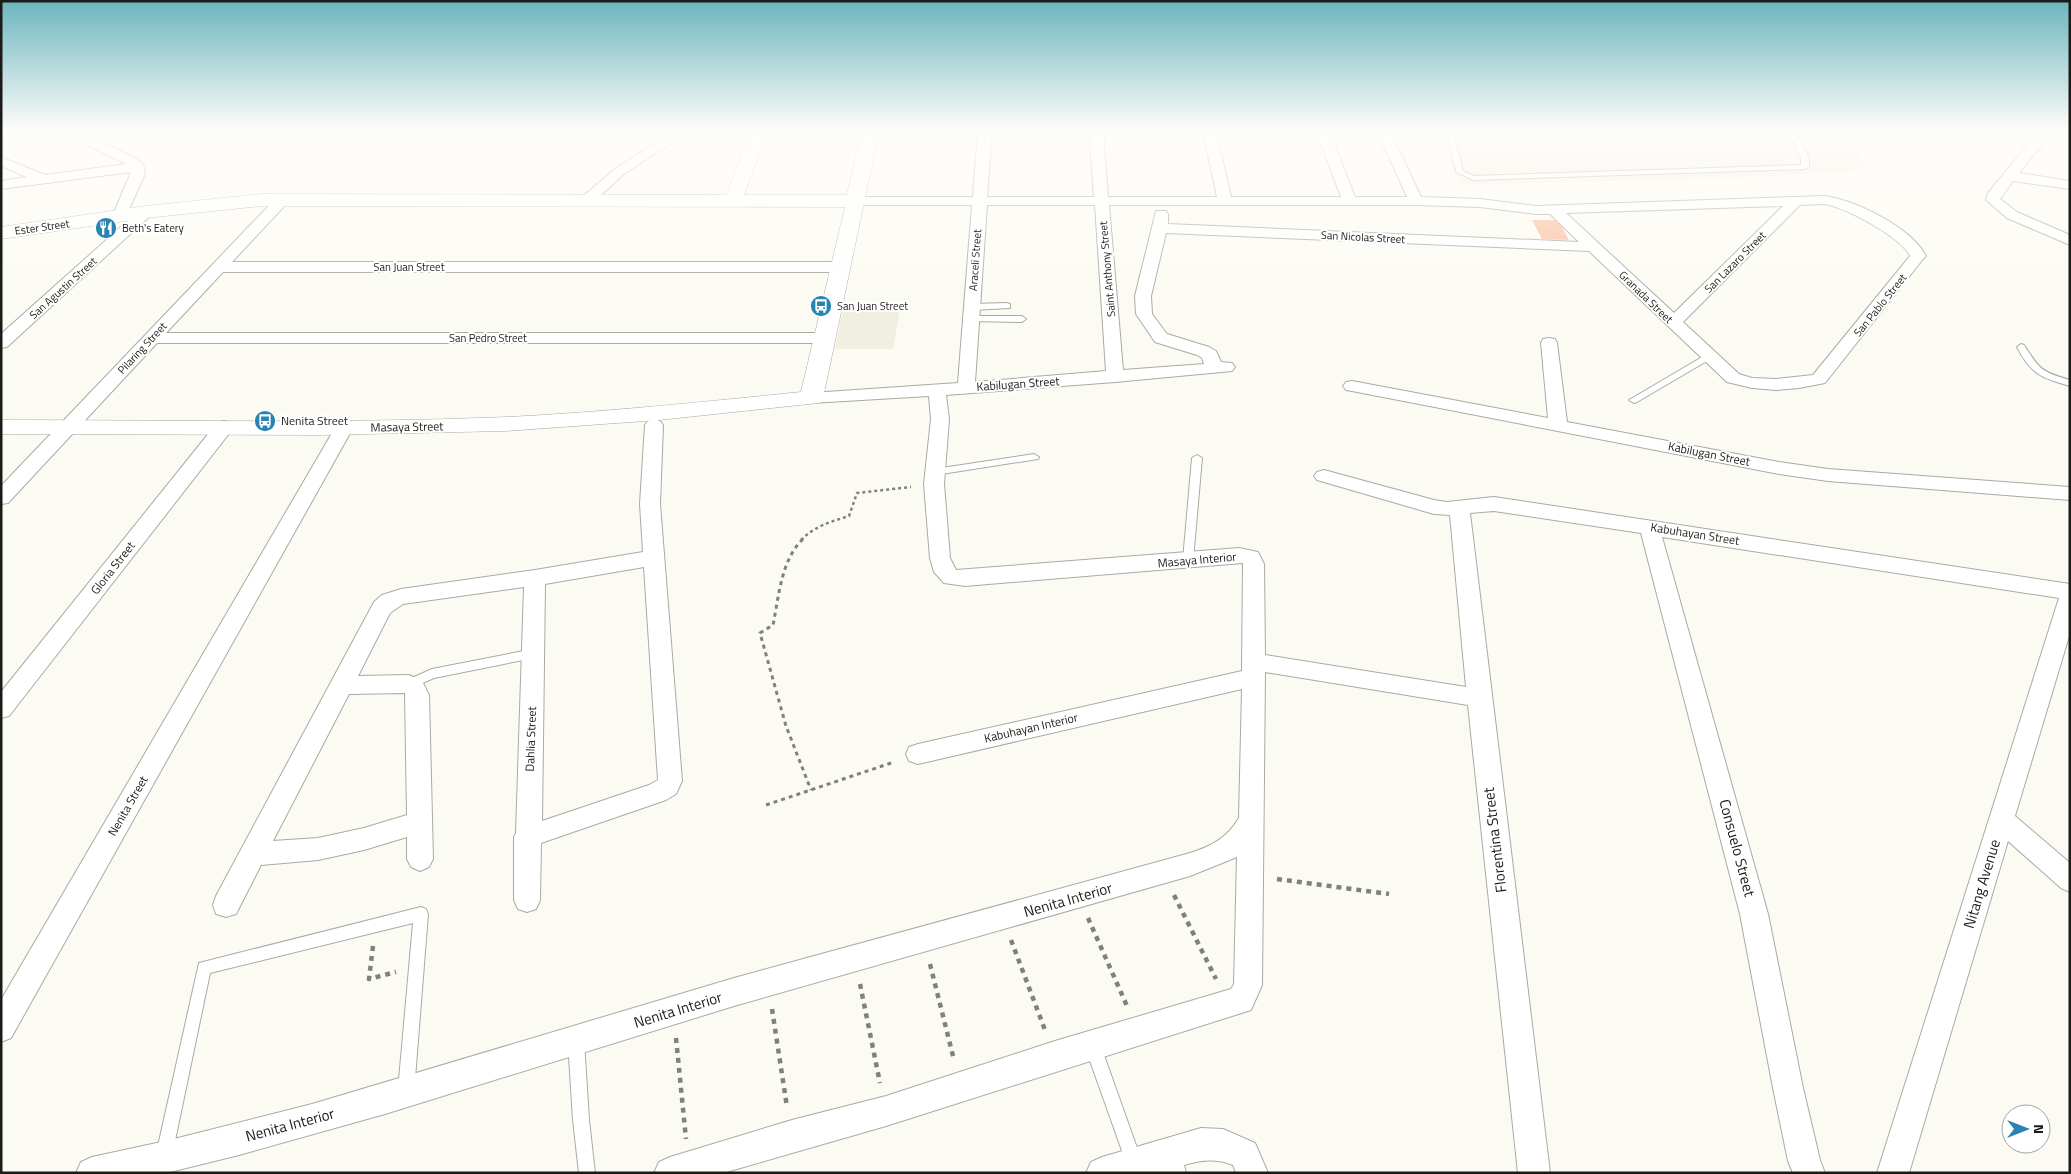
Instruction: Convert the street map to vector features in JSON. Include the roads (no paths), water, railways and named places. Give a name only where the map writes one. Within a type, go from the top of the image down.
[{"type":"street","points":[[120,215],[133,186]]},
{"type":"street","points":[[586,201],[601,186]]},
{"type":"street","points":[[733,201],[739,186]]},
{"type":"street","points":[[811,398],[859,186]]},
{"type":"street","name":"Araceli Street","points":[[966,388],[981,186]]},
{"type":"street","name":"Saint Anthony Street","points":[[1101,186],[1116,377]]},
{"type":"street","points":[[1221,186],[1225,202]]},
{"type":"street","points":[[1344,186],[1350,202]]},
{"type":"street","points":[[1409,186],[1416,201]]},
{"type":"street","points":[[2002,186],[1993,196],[1993,200],[1997,205],[2070,241]]},
{"type":"street","name":"Ester Street","points":[[1,232],[120,215],[283,199],[855,201]]},
{"type":"street","name":"Pilaring Street","points":[[1,498],[283,199]]},
{"type":"street","points":[[855,201],[1416,201],[1480,203],[1553,210],[1796,200]]},
{"type":"street","name":"San Pablo Street","points":[[1742,382],[1801,383],[1819,379],[1917,259],[1918,252],[1906,241],[1849,207],[1824,200],[1796,200]]},
{"type":"street","name":"San Lazaro Street","points":[[1674,324],[1796,200]]},
{"type":"street","points":[[1160,228],[1162,202]]},
{"type":"street","name":"Granada Street","points":[[1553,210],[1733,378],[1742,382]]},
{"type":"street","name":"San Agustin Street","points":[[1,343],[146,212]]},
{"type":"street","name":"Kabilugan Street","points":[[811,398],[1116,377],[1220,367],[1203,350],[1161,338],[1144,314],[1143,296],[1160,228]]},
{"type":"street","name":"San Nicolas Street","points":[[1160,228],[1593,247]]},
{"type":"street","name":"San Juan Street","points":[[219,267],[840,267]]},
{"type":"street","name":"San Pedro Street","points":[[152,338],[824,338]]},
{"type":"street","points":[[1549,343],[1558,424]]},
{"type":"street","name":"Kabilugan Street","points":[[1352,386],[1558,424],[1789,470],[1828,475],[2070,494]]},
{"type":"street","name":"Masaya Interior","points":[[680,1169],[792,1136],[886,1112],[1055,1056],[1235,1002],[1248,985],[1254,669],[1254,564],[1251,557],[1239,555],[951,578],[944,572],[940,558],[934,478],[940,419],[937,390]]},
{"type":"street","name":"Masaya Street","points":[[1,427],[344,428],[655,419],[811,398]]},
{"type":"street","points":[[527,837],[657,793],[667,788],[670,780],[650,504],[655,419]]},
{"type":"street","name":"Gloria Street","points":[[1,709],[224,427]]},
{"type":"street","name":"Nenita Street","points":[[1,1028],[344,428]]},
{"type":"street","name":"Kabuhayan Street","points":[[1324,476],[1422,505],[1447,509],[1494,504],[2070,594]]},
{"type":"street","name":"Florentina Street","points":[[1458,508],[1534,1173]]},
{"type":"street","name":"Consuelo Street","points":[[1649,527],[1754,914],[1788,1088],[1809,1173]]},
{"type":"street","points":[[226,905],[340,685],[382,608],[390,601],[401,597],[536,578],[653,558]]},
{"type":"street","name":"Dahlia Street","points":[[527,900],[527,837],[536,578]]},
{"type":"street","name":"Nitang Avenue","points":[[1892,1173],[2070,594]]},
{"type":"street","name":"Kabuhayan Interior","points":[[918,754],[1254,669],[1479,698]]},
{"type":"street","points":[[340,685],[409,684],[414,687],[417,695],[420,859]]},
{"type":"street","points":[[2002,820],[2070,880]]},
{"type":"street","name":"Nenita Interior","points":[[92,1173],[163,1159],[286,1127],[576,1042],[674,1010],[1002,919],[1163,872],[1211,856],[1232,846],[1250,822]]},
{"type":"street","points":[[253,854],[318,850],[418,823]]},
{"type":"street","points":[[1102,1173],[1134,1162],[1168,1163],[1201,1144],[1223,1145],[1244,1154],[1252,1173]]},
{"type":"lane","points":[[972,313],[1007,306]]},
{"type":"lane","points":[[972,313],[1022,319]]},
{"type":"lane","points":[[2021,347],[2031,367],[2039,373],[2070,383]]},
{"type":"lane","points":[[1634,400],[1709,356]]},
{"type":"lane","points":[[934,478],[1034,457]]},
{"type":"lane","points":[[1188,560],[1197,458]]},
{"type":"lane","points":[[409,684],[432,674],[534,654]]},
{"type":"lane","points":[[163,1159],[204,968],[421,914],[406,1092]]},
{"type":"lane","points":[[576,1042],[581,1120],[587,1173]]},
{"type":"lane","points":[[1097,1058],[1134,1162]]},
{"type":"place","name":"Beth's Eatery","points":[[106,228]]},
{"type":"place","name":"San Juan Street","points":[[821,306]]},
{"type":"place","name":"Nenita Street","points":[[265,421]]}]
